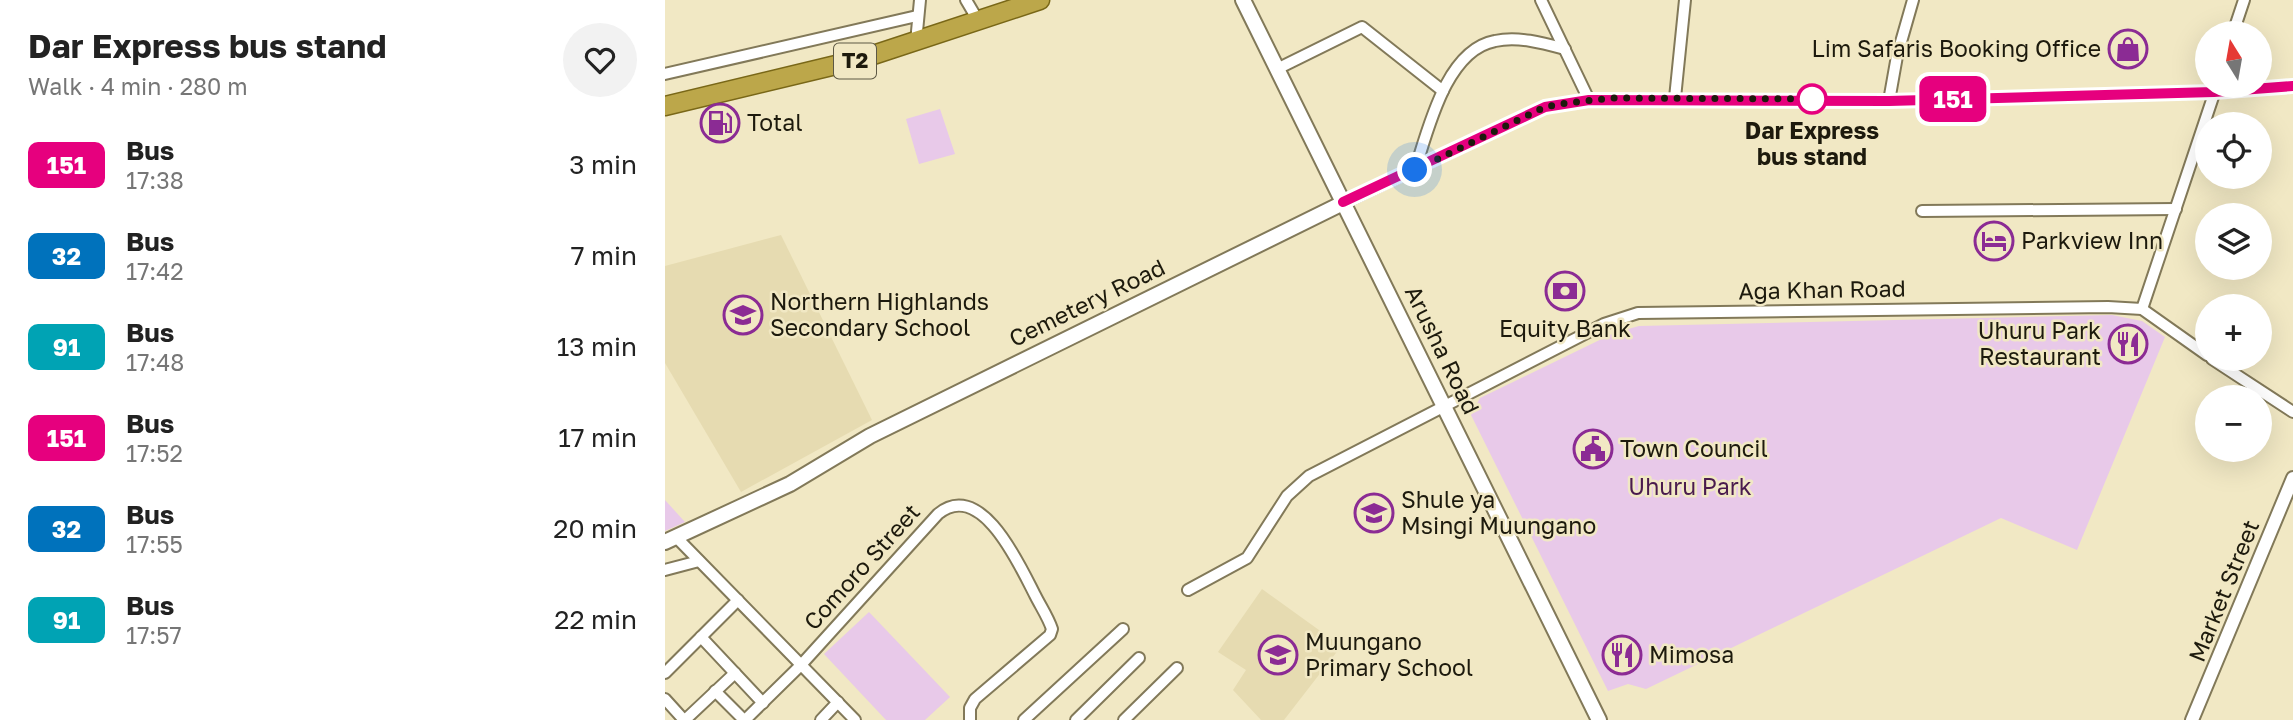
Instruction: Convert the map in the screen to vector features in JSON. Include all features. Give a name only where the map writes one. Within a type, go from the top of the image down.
[{"type":"highway","name":"T2","points":[[665,106],[760,85],[916,42],[1040,0]]},
{"type":"main road","name":"Arusha Road","points":[[1243,0],[1279,68],[1599,720]]},
{"type":"main road","name":"Cemetery Road","points":[[670,539],[790,484],[870,436],[1343,202]]},
{"type":"street","points":[[916,42],[916,16],[920,0]]},
{"type":"street","points":[[966,0],[979,22]]},
{"type":"street","points":[[1541,0],[1589,100]]},
{"type":"street","points":[[1675,98],[1685,0]]},
{"type":"street","points":[[1889,101],[1897,56],[1913,0]]},
{"type":"street","points":[[2237,21],[2244,0]]},
{"type":"street","points":[[665,74],[916,16]]},
{"type":"street","points":[[1279,68],[1362,27],[1443,91]]},
{"type":"street","points":[[1415,170],[1443,91],[1468,55],[1494,41],[1532,41],[1565,48]]},
{"type":"street","points":[[2272,87],[2293,86]]},
{"type":"street","points":[[1343,202],[1545,107],[1589,100],[1675,98],[1889,101],[2195,90]]},
{"type":"street","points":[[2195,347],[2142,309],[2212,98]]},
{"type":"street","points":[[1922,211],[2176,209]]},
{"type":"street","name":"Aga Khan Road","points":[[1188,590],[1247,558],[1287,496],[1309,476],[1604,324],[1638,313],[2108,307],[2142,309]]},
{"type":"street","points":[[2230,371],[2293,412]]},
{"type":"street","name":"Market Street","points":[[2192,720],[2293,478]]},
{"type":"street","name":"Comoro Street","points":[[745,720],[801,665],[937,514],[947,506],[968,506],[983,516],[1017,556],[1052,629],[1050,635],[975,699],[970,708],[970,720]]},
{"type":"street","points":[[670,539],[699,561],[739,600],[855,720]]},
{"type":"street","points":[[665,570],[699,561]]},
{"type":"street","points":[[665,673],[739,600]]},
{"type":"street","points":[[1024,720],[1123,629]]},
{"type":"street","points":[[701,637],[763,703]]},
{"type":"street","points":[[1076,720],[1139,657]]},
{"type":"street","points":[[1124,720],[1177,668]]},
{"type":"street","points":[[665,699],[684,720],[735,673]]},
{"type":"street","points":[[715,691],[745,720]]},
{"type":"street","points":[[821,720],[838,702]]},
{"type":"shaded area","name":"Northern Highlands Secondary School","points":[[781,235],[872,420],[741,492],[665,363],[665,266]]},
{"type":"shaded area","name":"Muungano Primary School","points":[[1262,589],[1337,643],[1339,649],[1284,720],[1261,720],[1233,690],[1246,670],[1218,652]]},
{"type":"green space","points":[[940,109],[955,154],[919,164],[906,119]]},
{"type":"green space","name":"Uhuru Park","points":[[2112,315],[2142,321],[2165,337],[2077,550],[2001,518],[1646,689],[1628,684],[1608,691],[1471,415],[1480,398],[1614,333],[1639,326]]},
{"type":"green space","points":[[665,500],[685,522],[665,531]]},
{"type":"green space","points":[[869,612],[950,697],[925,720],[886,720],[824,654]]},
{"type":"bus line","name":"151","points":[[1343,202],[1545,107],[1589,100],[1675,98],[1889,101],[2214,92],[2293,86]]},
{"type":"place","name":"Lim Safaris Booking Office","points":[[2128,49]]},
{"type":"place","name":"Dar Express bus stand","points":[[1812,99]]},
{"type":"place","name":"Total","points":[[720,123]]},
{"type":"place","name":"Parkview Inn","points":[[1994,241]]},
{"type":"place","name":"Equity Bank","points":[[1565,291]]},
{"type":"place","name":"Northern Highlands Secondary School","points":[[743,315]]},
{"type":"place","name":"Uhuru Park Restaurant","points":[[2128,344]]},
{"type":"place","name":"Town Council","points":[[1593,449]]},
{"type":"place","name":"Shule ya Msingi Muungano","points":[[1374,513]]},
{"type":"place","name":"Muungano Primary School","points":[[1278,655]]},
{"type":"place","name":"Mimosa","points":[[1622,655]]},
{"type":"route","points":[[1415,170],[1545,107],[1612,98],[1819,99],[1812,99]]}]
